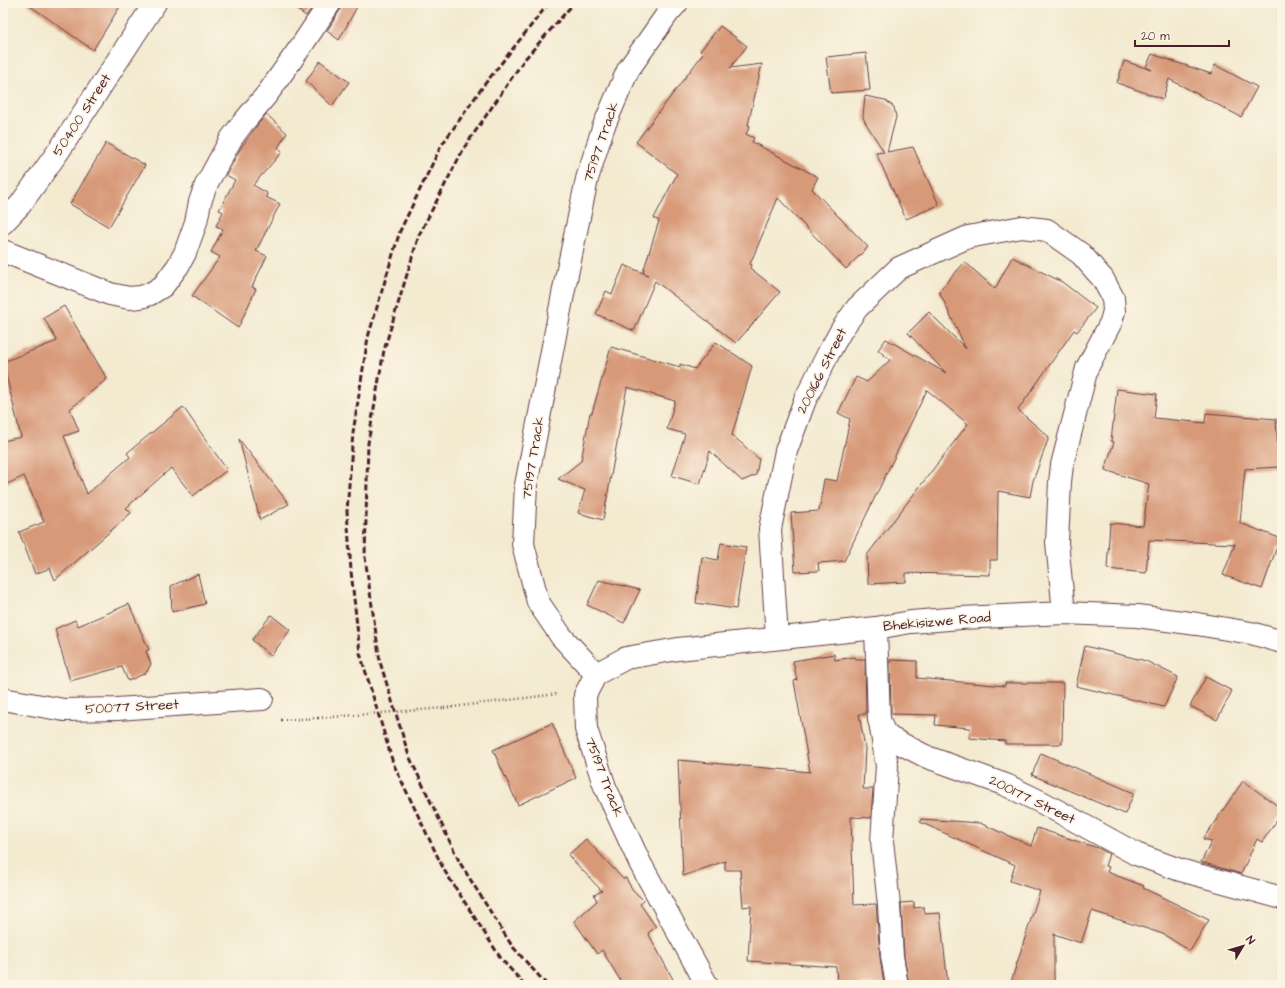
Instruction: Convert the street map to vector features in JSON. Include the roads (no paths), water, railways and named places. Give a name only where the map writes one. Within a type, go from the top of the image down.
[{"type":"street","name":"50400 Street","points":[[3,223],[20,205],[60,149],[155,3]]},
{"type":"street","points":[[3,251],[110,294],[129,298],[150,294],[163,286],[178,266],[185,253],[196,222],[200,202],[206,185],[231,139],[268,93],[330,3]]},
{"type":"street","name":"75197 Track","points":[[677,3],[668,13],[628,70],[604,128],[587,179],[566,278],[526,486],[523,544],[538,602],[592,682],[585,695],[586,729],[605,786],[640,864],[707,985]]},
{"type":"street","name":"200166 Street","points":[[777,638],[770,529],[786,452],[805,400],[838,335],[857,308],[899,268],[968,237],[1022,227],[1047,230],[1081,254],[1103,279],[1113,298],[1114,311],[1111,322],[1087,368],[1062,465],[1058,542],[1064,614]]},
{"type":"street","name":"Bhekisizwe Road","points":[[592,682],[626,658],[678,649],[876,628],[911,622],[961,618],[1064,614],[1137,616],[1251,633],[1282,642]]},
{"type":"street","name":"200177 Street","points":[[876,628],[880,720],[884,732],[890,738],[927,756],[1012,788],[1043,802],[1136,854],[1180,870],[1282,898]]},
{"type":"street","name":"50077 Street","points":[[3,699],[64,710],[117,709],[262,699]]},
{"type":"street","points":[[880,720],[887,766],[882,841],[889,905],[892,956],[897,985]]},
{"type":"railway","points":[[525,985],[502,960],[444,870],[393,763],[360,653],[351,571],[347,511],[353,433],[368,337],[400,231],[441,146],[484,85],[549,3]]},
{"type":"railway","points":[[547,985],[512,946],[460,863],[409,756],[380,662],[365,557],[368,443],[384,350],[419,235],[464,148],[524,60],[574,3]]}]
